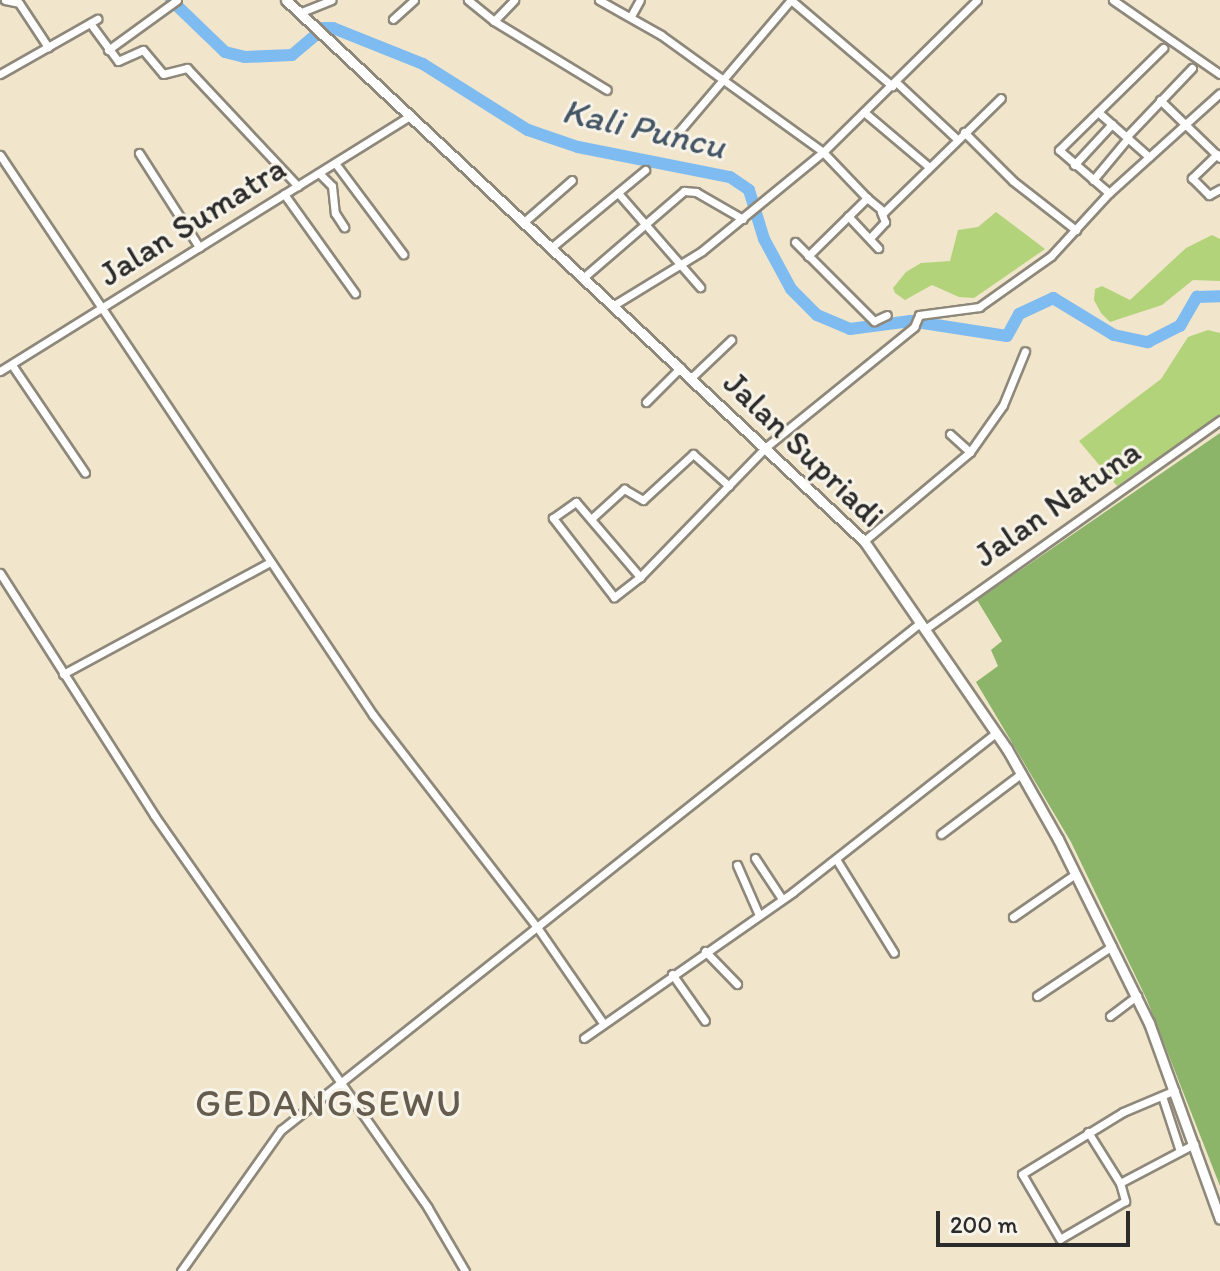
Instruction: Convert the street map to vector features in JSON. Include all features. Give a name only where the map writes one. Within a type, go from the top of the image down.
[{"type":"main road","name":"Jalan Supriadi","points":[[286,0],[864,541],[1022,773],[1138,996],[1220,1219]]},
{"type":"street","points":[[5,0],[19,3],[48,47]]},
{"type":"street","points":[[108,50],[177,0]]},
{"type":"street","points":[[299,13],[331,0]]},
{"type":"street","points":[[393,19],[414,0]]},
{"type":"street","points":[[468,0],[494,21],[607,90]]},
{"type":"street","points":[[494,21],[514,0]]},
{"type":"street","points":[[599,0],[631,16],[823,152],[881,212],[885,222],[870,238]]},
{"type":"street","points":[[631,16],[640,0]]},
{"type":"street","points":[[670,142],[791,0],[957,139]]},
{"type":"street","points":[[614,305],[683,263],[743,219],[823,152],[977,0]]},
{"type":"street","points":[[1113,0],[1220,74]]},
{"type":"street","points":[[0,74],[94,21],[108,50],[121,62],[143,50],[167,75],[180,66],[187,68],[298,186]]},
{"type":"street","points":[[1109,193],[1059,150],[1163,48]]},
{"type":"street","points":[[1093,180],[1160,100],[1192,68]]},
{"type":"street","points":[[640,577],[576,502],[552,519],[614,597],[640,577],[766,447],[914,327],[918,315],[984,304],[1051,256],[1109,193],[1220,93]]},
{"type":"street","points":[[881,212],[1001,98]]},
{"type":"street","points":[[1160,100],[1216,154]]},
{"type":"street","points":[[864,112],[929,167]]},
{"type":"street","points":[[1098,112],[1149,157]]},
{"type":"street","name":"Jalan Sumatra","points":[[0,371],[411,115]]},
{"type":"street","points":[[1074,165],[1112,124]]},
{"type":"street","points":[[964,132],[1013,181],[1076,230]]},
{"type":"street","points":[[1220,141],[1216,154],[1192,178],[1209,195],[1220,189]]},
{"type":"street","points":[[139,153],[199,247]]},
{"type":"street","points":[[0,155],[104,306],[270,562],[393,744],[537,927],[603,1023]]},
{"type":"street","points":[[335,163],[403,254]]},
{"type":"street","points":[[552,247],[645,170]]},
{"type":"street","points":[[319,173],[332,186],[335,213],[344,227]]},
{"type":"street","points":[[525,221],[572,180]]},
{"type":"street","points":[[584,277],[684,191],[696,192],[743,219]]},
{"type":"street","points":[[618,193],[683,263],[700,287]]},
{"type":"street","points":[[284,194],[355,293]]},
{"type":"street","points":[[808,256],[867,198]]},
{"type":"street","points":[[848,216],[878,248]]},
{"type":"street","points":[[795,242],[876,322],[887,315]]},
{"type":"street","points":[[692,377],[731,340]]},
{"type":"street","points":[[864,541],[938,484],[970,452],[1003,405],[1025,351]]},
{"type":"street","points":[[12,365],[85,473]]},
{"type":"street","points":[[646,402],[681,367]]},
{"type":"street","name":"Jalan Natuna","points":[[181,1271],[281,1130],[922,626],[1220,420]]},
{"type":"street","points":[[950,434],[970,452]]},
{"type":"street","points":[[591,519],[624,489],[643,500],[693,454],[729,486]]},
{"type":"street","points":[[63,674],[270,562]]},
{"type":"street","points":[[0,573],[154,815],[342,1084],[465,1271]]},
{"type":"street","points":[[584,1038],[782,899],[996,733]]},
{"type":"street","points":[[941,834],[1022,773]]},
{"type":"street","points":[[755,858],[782,899]]},
{"type":"street","points":[[836,859],[894,953]]},
{"type":"street","points":[[737,865],[759,915]]},
{"type":"street","points":[[1013,917],[1075,874]]},
{"type":"street","points":[[1037,996],[1112,946]]},
{"type":"street","points":[[705,951],[737,984]]},
{"type":"street","points":[[672,974],[705,1021]]},
{"type":"street","points":[[1110,1016],[1138,996]]},
{"type":"street","points":[[1088,1132],[1120,1183],[1125,1201],[1057,1238],[1022,1174],[1088,1132],[1175,1090]]},
{"type":"street","points":[[1162,1096],[1180,1151]]},
{"type":"street","points":[[1120,1183],[1194,1144]]},
{"type":"green space","points":[[996,212],[1045,249],[974,298],[959,297],[932,285],[905,300],[895,293],[893,288],[906,272],[921,263],[950,261],[958,230],[978,227]]},
{"type":"green space","points":[[1212,235],[1220,239],[1220,281],[1193,280],[1162,305],[1110,322],[1101,313],[1094,300],[1095,289],[1102,286],[1130,300],[1186,248]]},
{"type":"green space","points":[[1208,330],[1220,333],[1220,415],[1117,486],[1079,441],[1161,379],[1188,337]]},
{"type":"green space","points":[[1220,433],[1220,1186],[1147,1000],[1071,842],[976,682],[998,666],[991,650],[1002,641],[977,600]]},
{"type":"waterway","name":"Kali Puncu","points":[[171,0],[225,52],[245,57],[292,55],[324,28],[333,28],[423,64],[528,130],[578,147],[730,177],[749,190],[764,239],[791,289],[817,315],[850,329],[910,321],[1007,336],[1019,314],[1053,298],[1114,335],[1148,342],[1180,326],[1197,297],[1220,296]]},
{"type":"district","name":"GEDANGSEWU","points":[[329,1104]]}]
